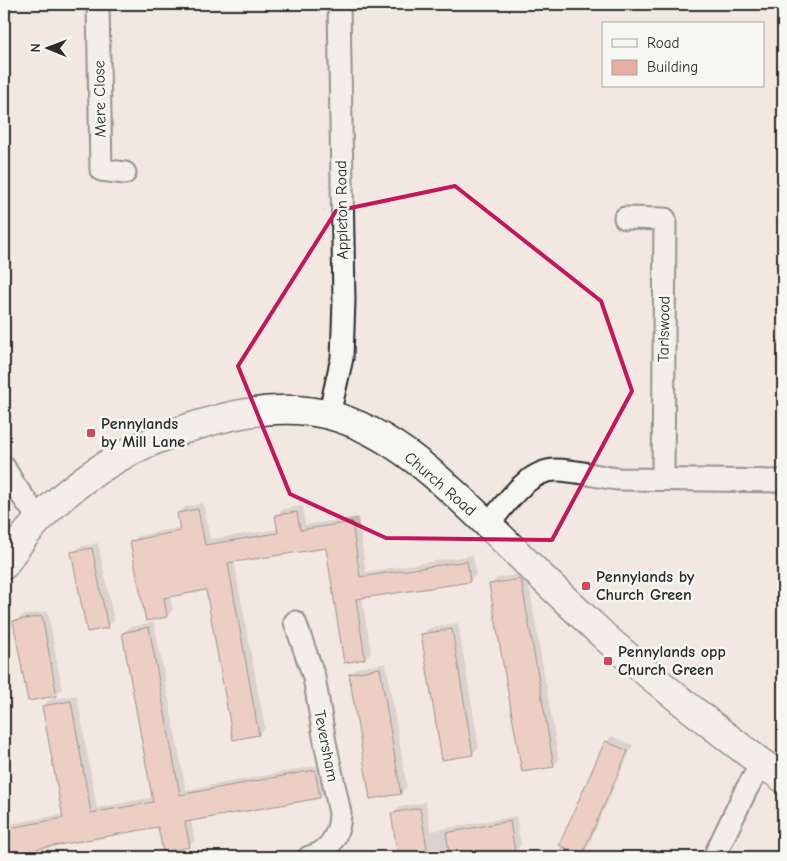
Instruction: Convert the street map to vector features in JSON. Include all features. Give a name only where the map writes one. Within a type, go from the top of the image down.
[{"type":"street","name":"Mere Close","points":[[98,4],[101,170],[125,173]]},
{"type":"street","name":"Appleton Road","points":[[329,415],[342,358],[344,300],[339,4]]},
{"type":"street","name":"Tarlswood","points":[[625,218],[665,219],[663,479]]},
{"type":"street","name":"Church Road","points":[[4,565],[22,538],[61,498],[85,478],[140,447],[195,425],[255,412],[283,409],[308,410],[329,415],[375,433],[438,478],[607,638],[652,678],[772,771]]},
{"type":"street","points":[[4,467],[15,486],[40,519]]},
{"type":"street","points":[[488,525],[523,484],[545,472],[554,470],[573,471],[598,477],[618,479],[783,480]]},
{"type":"street","name":"Teversham","points":[[295,622],[314,676],[340,813],[340,823],[332,843],[325,850],[309,857]]},
{"type":"street","points":[[714,857],[746,790],[772,771]]},
{"type":"highlighted area","points":[[455,186],[601,301],[632,391],[552,540],[386,538],[290,494],[238,366],[336,211]]},
{"type":"building","points":[[198,509],[205,545],[278,533],[275,515],[297,512],[300,530],[352,522],[360,577],[467,561],[470,582],[356,599],[365,659],[344,663],[326,548],[228,563],[259,735],[233,740],[206,590],[164,598],[167,617],[146,621],[130,541],[180,531],[177,513]]},
{"type":"building","points":[[92,548],[108,628],[87,632],[71,552]]},
{"type":"building","points":[[521,579],[554,767],[522,772],[489,584]]},
{"type":"building","points":[[42,616],[57,696],[28,701],[13,621]]},
{"type":"building","points":[[149,627],[180,795],[315,770],[320,798],[185,822],[190,847],[163,852],[158,827],[4,855],[4,829],[63,818],[42,706],[71,701],[91,813],[153,802],[122,633]]},
{"type":"building","points":[[452,629],[473,755],[442,760],[421,634]]},
{"type":"building","points":[[380,668],[401,794],[370,799],[349,674]]},
{"type":"building","points":[[605,741],[628,751],[582,855],[559,845]]},
{"type":"building","points":[[420,808],[428,853],[398,857],[391,813]]},
{"type":"building","points":[[510,821],[515,852],[485,857],[450,857],[446,833]]},
{"type":"place","name":"Pennylands by Mill Lane","points":[[91,433]]},
{"type":"place","name":"Pennylands by Church Green","points":[[586,586]]},
{"type":"place","name":"Pennylands opp Church Green","points":[[608,661]]}]
